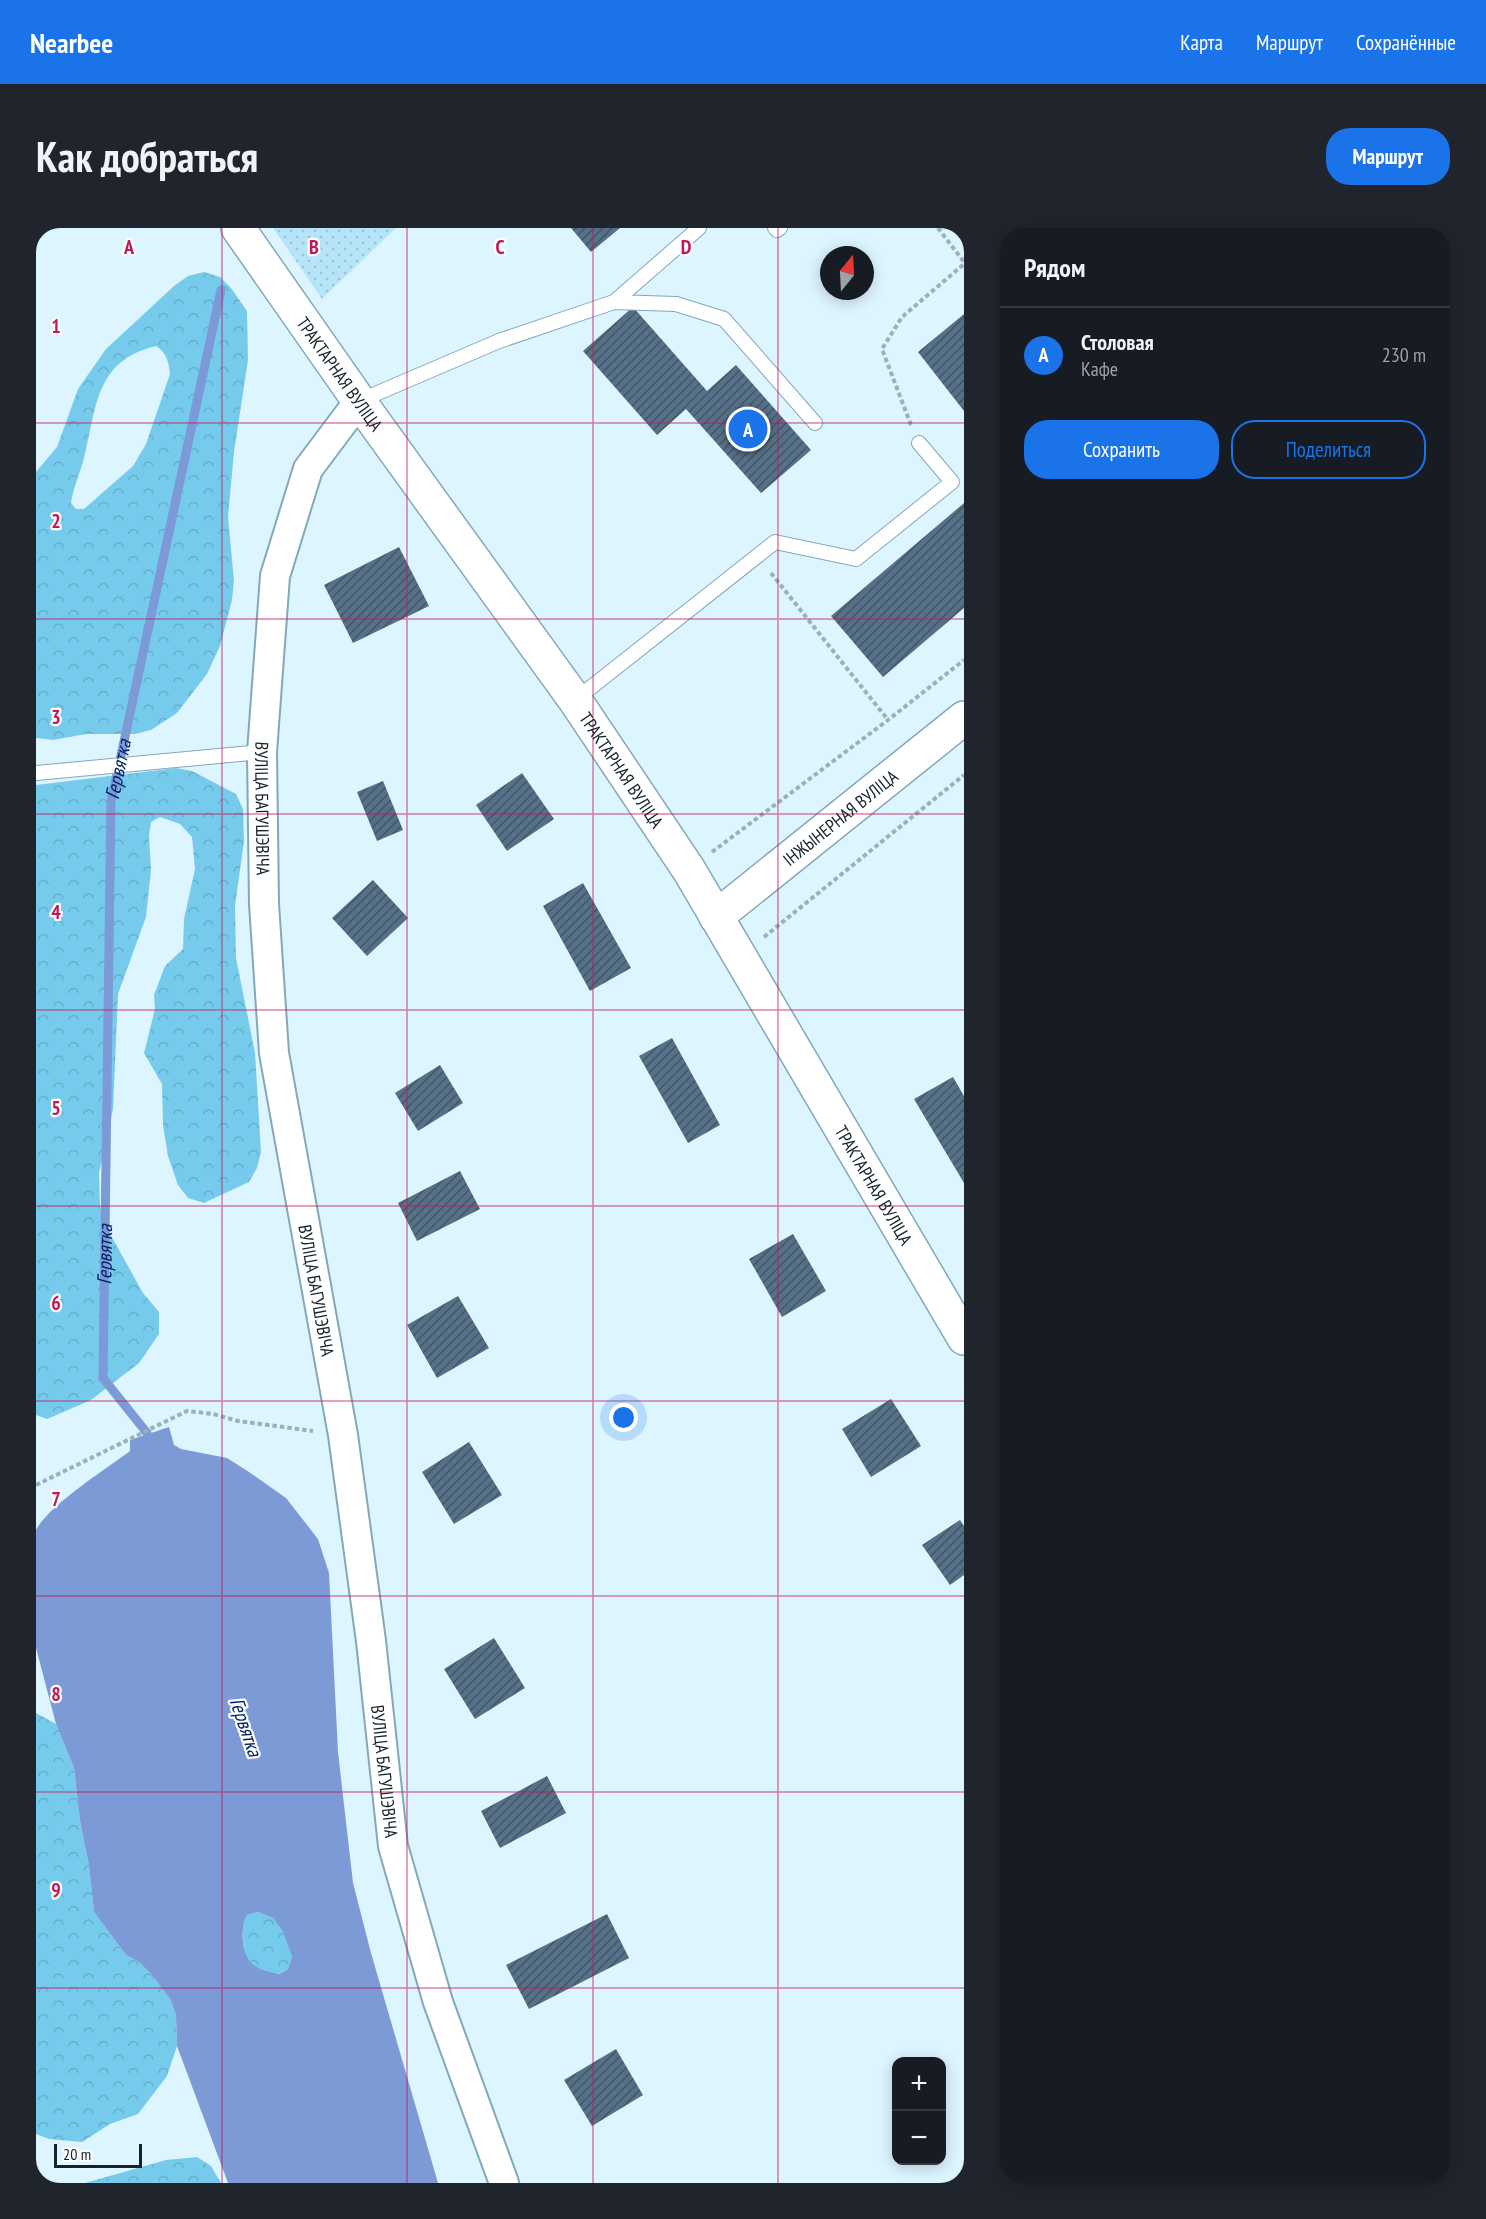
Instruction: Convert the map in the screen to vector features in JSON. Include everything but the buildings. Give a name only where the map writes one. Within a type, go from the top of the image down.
[{"type":"street","name":"ТРАКТАРНАЯ ВУЛІЦА","points":[[238,228],[359,401],[575,700],[688,870],[964,1338]]},
{"type":"street","name":"ВУЛІЦА БАГУШЭВІЧА","points":[[359,401],[308,469],[275,576],[262,752],[264,904],[274,1053],[343,1435],[371,1641],[393,1846],[438,2002],[504,2183]]},
{"type":"street","name":"ІНЖЫНЕРНАЯ ВУЛІЦА","points":[[716,917],[964,718]]},
{"type":"lane","points":[[614,302],[699,228]]},
{"type":"lane","points":[[359,401],[499,341],[614,302],[676,304],[724,319],[815,423]]},
{"type":"lane","points":[[575,700],[775,542],[856,559],[952,482],[919,443]]},
{"type":"lane","points":[[36,773],[262,752]]},
{"type":"path","points":[[919,443],[882,349],[902,317],[964,263],[938,228]]},
{"type":"path","points":[[757,556],[888,720]]},
{"type":"path","points":[[688,870],[964,660]]},
{"type":"path","points":[[739,957],[964,775]]},
{"type":"path","points":[[36,1485],[187,1411],[213,1413],[238,1421],[343,1435]]},
{"type":"shaded area","points":[[273,228],[396,228],[322,299]]},
{"type":"green space","points":[[204,272],[220,277],[247,311],[248,360],[234,452],[228,517],[234,581],[232,600],[220,646],[207,674],[177,713],[151,730],[135,734],[86,734],[53,740],[36,738],[36,472],[57,447],[78,389],[106,349],[174,286],[188,276]],"holes":[[[156,346],[166,358],[170,374],[146,444],[133,466],[84,509],[76,509],[71,503],[72,497],[102,389],[109,375],[120,363],[136,353]]]},
{"type":"green space","points":[[176,768],[192,771],[236,794],[243,809],[244,841],[235,906],[236,958],[255,1053],[261,1152],[257,1168],[249,1182],[204,1203],[188,1198],[178,1185],[168,1156],[163,1125],[162,1084],[144,1053],[155,1009],[154,995],[165,966],[183,949],[184,919],[195,869],[192,837],[180,824],[160,817],[151,822],[149,836],[151,870],[146,917],[118,994],[113,1109],[99,1173],[100,1207],[104,1223],[143,1293],[159,1312],[159,1334],[139,1363],[91,1400],[47,1419],[36,1415],[36,785]]},
{"type":"green space","points":[[36,1713],[56,1724],[74,1768],[94,1912],[126,1955],[139,1962],[151,1974],[170,1999],[176,2015],[177,2046],[167,2076],[138,2114],[110,2124],[82,2142],[49,2139],[36,2134]]},
{"type":"green space","points":[[258,1912],[273,1918],[284,1931],[292,1957],[288,1969],[278,1974],[253,1964],[245,1952],[244,1922],[247,1915]]},
{"type":"green space","points":[[197,2157],[211,2166],[221,2183],[85,2183],[166,2160]]},
{"type":"water","points":[[169,1427],[174,1445],[181,1449],[227,1458],[286,1498],[318,1539],[329,1573],[338,1752],[353,1883],[438,2183],[228,2183],[177,2046],[176,2015],[170,1999],[139,1962],[126,1955],[94,1912],[74,1768],[56,1724],[36,1648],[36,1530],[65,1499],[130,1451],[130,1440]],"holes":[[[258,1912],[273,1918],[283,1931],[292,1957],[288,1969],[279,1974],[253,1964],[248,1959],[243,1944],[243,1929],[247,1915]]]},
{"type":"waterway","name":"Гервятка","points":[[147,1433],[103,1378],[111,802],[221,290]]},
{"type":"place","name":"Столовая","points":[[748,429]]}]
